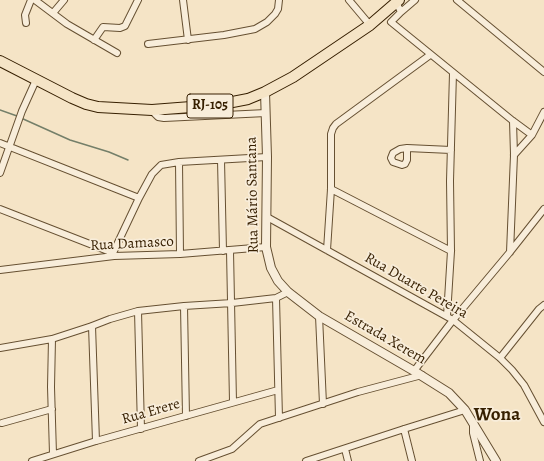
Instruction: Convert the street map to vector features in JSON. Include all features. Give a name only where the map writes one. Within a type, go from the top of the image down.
[{"type":"main road","name":"RJ-105","points":[[0,61],[86,104],[98,107],[152,110],[217,105],[248,99],[293,77],[396,7]]},
{"type":"street","points":[[26,23],[25,15],[31,0]]},
{"type":"street","points":[[35,0],[67,24],[117,54]]},
{"type":"street","points":[[53,13],[64,0]]},
{"type":"street","points":[[94,40],[103,27],[120,28],[125,26],[138,0]]},
{"type":"street","points":[[183,0],[188,40]]},
{"type":"street","points":[[148,44],[224,35],[255,29],[267,22],[275,14],[278,9],[279,0]]},
{"type":"street","points":[[349,0],[370,25]]},
{"type":"street","points":[[415,0],[396,7],[391,22],[430,55],[532,135]]},
{"type":"street","points":[[457,0],[544,72]]},
{"type":"street","points":[[326,250],[331,189],[331,134],[336,124],[430,55]]},
{"type":"street","points":[[447,316],[451,251],[453,73]]},
{"type":"street","points":[[0,173],[22,111],[36,80]]},
{"type":"street","name":"Rua Mário Santana","points":[[264,92],[268,157],[266,246],[268,261],[274,274],[282,287],[288,292]]},
{"type":"street","points":[[152,110],[158,117],[164,118],[266,113]]},
{"type":"street","points":[[514,155],[532,135],[544,112]]},
{"type":"street","points":[[510,252],[514,155],[513,121]]},
{"type":"street","points":[[0,143],[139,198]]},
{"type":"street","points":[[407,148],[451,150]]},
{"type":"street","points":[[0,209],[114,255],[139,198],[152,174],[157,168],[165,164],[179,162],[268,157]]},
{"type":"street","points":[[221,160],[222,251]]},
{"type":"street","points":[[179,162],[180,254]]},
{"type":"street","points":[[331,189],[451,251]]},
{"type":"street","points":[[414,371],[453,320],[544,209]]},
{"type":"street","name":"Rua Duarte Pereira","points":[[267,217],[453,320],[500,358],[512,370],[524,385],[544,422]]},
{"type":"street","name":"Rua Damasco","points":[[0,270],[114,255],[180,254],[230,251],[266,246]]},
{"type":"street","points":[[230,251],[233,402]]},
{"type":"street","points":[[0,348],[52,339],[138,311],[276,298],[288,292]]},
{"type":"street","name":"Estrada Xerem","points":[[288,292],[319,316],[449,393],[466,410],[496,461]]},
{"type":"street","points":[[276,298],[279,418]]},
{"type":"street","points":[[500,358],[539,309],[544,305]]},
{"type":"street","points":[[184,306],[186,416]]},
{"type":"street","points":[[138,311],[141,429]]},
{"type":"street","points":[[319,316],[323,404]]},
{"type":"street","points":[[92,326],[96,441]]},
{"type":"street","points":[[52,339],[53,454]]},
{"type":"street","points":[[199,461],[232,449],[256,427],[279,418],[358,392],[422,376]]},
{"type":"street","name":"Rua Erere","points":[[32,461],[96,441],[278,390]]},
{"type":"street","points":[[2,423],[52,409]]},
{"type":"street","points":[[306,461],[466,410]]},
{"type":"street","points":[[473,422],[473,433],[480,461]]},
{"type":"street","points":[[404,429],[412,461]]},
{"type":"street","points":[[345,449],[348,461]]},
{"type":"waterway","points":[[0,110],[17,116]]},
{"type":"waterway","points":[[21,118],[70,140],[109,152],[128,160]]},
{"type":"district","name":"Wona","points":[[497,415]]}]
